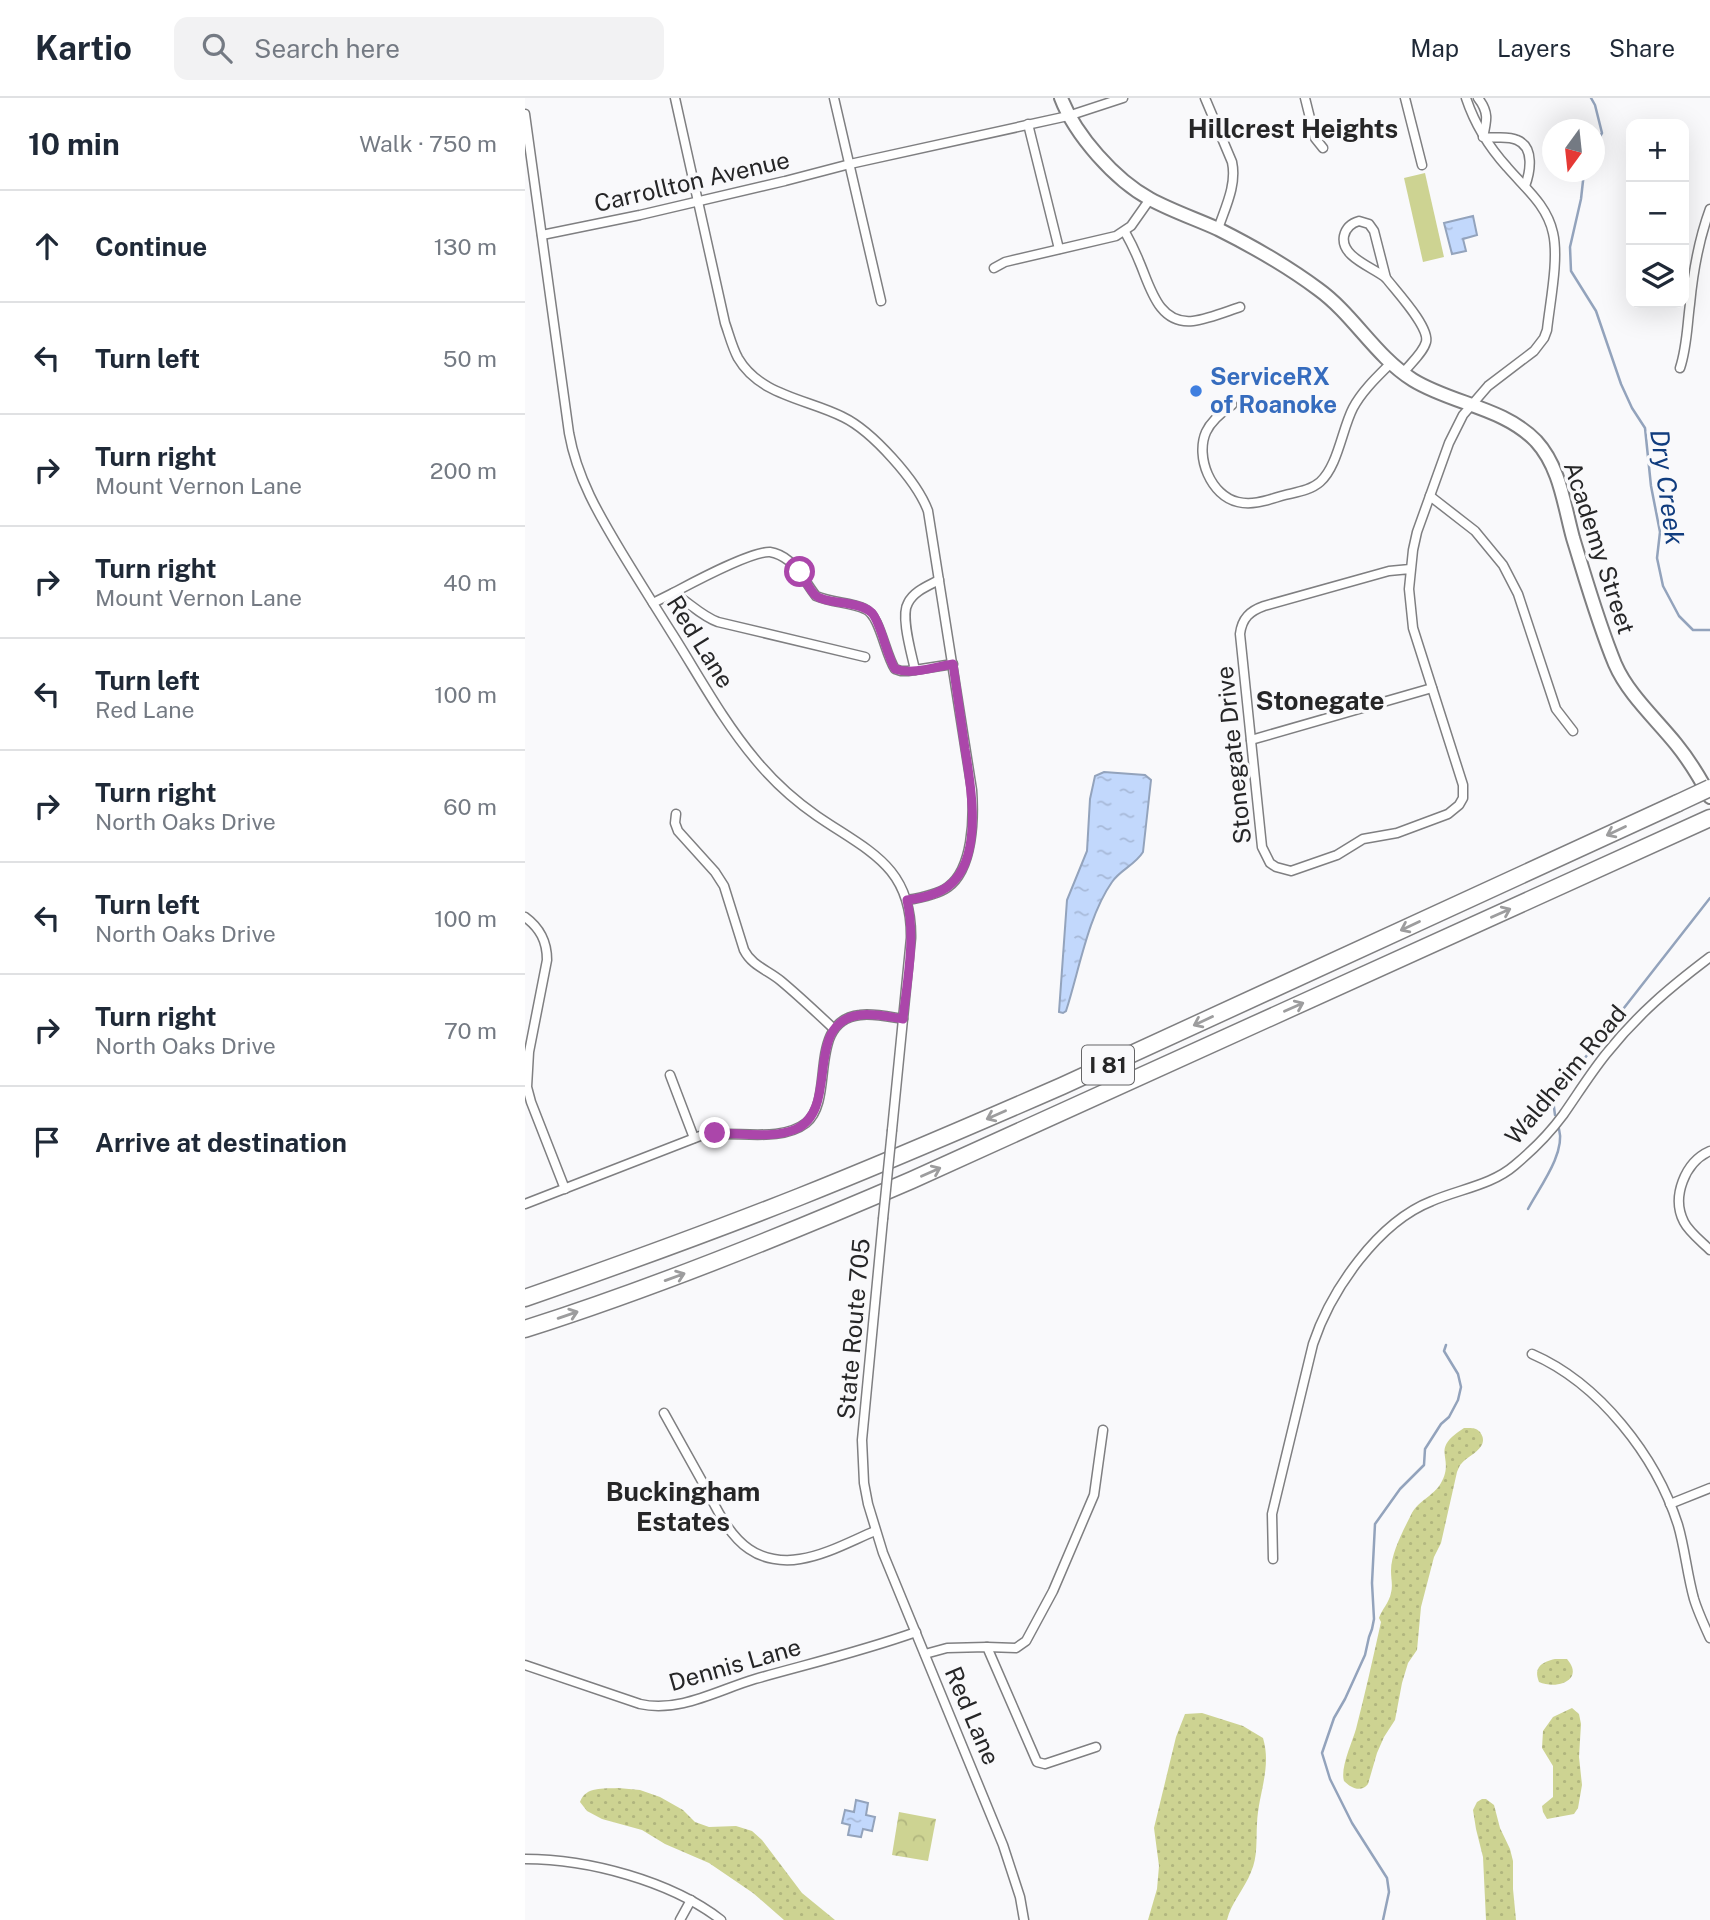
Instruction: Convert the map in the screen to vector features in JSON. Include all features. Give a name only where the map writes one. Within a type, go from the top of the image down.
[{"type":"highway","name":"I 81","points":[[525,1298],[737,1222],[966,1128],[1678,803],[1705,784]]},
{"type":"highway","name":"I 81","points":[[525,1329],[675,1277],[851,1207],[1710,818]]},
{"type":"street","points":[[675,98],[725,323],[737,357],[761,382],[837,414],[856,425],[905,474],[928,511],[972,790],[973,817],[961,872],[948,887],[907,900]]},
{"type":"street","points":[[834,98],[881,302]]},
{"type":"street","name":"Academy Street","points":[[1061,98],[1068,116],[1087,143],[1130,186],[1150,199],[1251,247],[1321,291],[1403,373],[1432,390],[1496,415],[1534,440],[1550,460],[1556,474],[1589,589],[1617,667],[1631,690],[1678,746],[1705,784],[1710,797]]},
{"type":"street","name":"Carrollton Avenue","points":[[542,235],[1068,116],[1123,98]]},
{"type":"street","points":[[1205,98],[1234,170],[1232,187],[1218,229]]},
{"type":"street","points":[[1305,98],[1315,138],[1323,148]]},
{"type":"street","points":[[1405,98],[1422,165]]},
{"type":"street","name":"Stonegate Drive","points":[[1410,569],[1389,571],[1264,606],[1249,614],[1241,626],[1263,852],[1276,867],[1291,871],[1337,855],[1363,839],[1397,832],[1448,814],[1463,798],[1464,785],[1413,628],[1410,569],[1417,532],[1457,427],[1471,405],[1488,386],[1534,351],[1544,338],[1554,255],[1553,233],[1544,211],[1483,137],[1466,98]]},
{"type":"street","points":[[1478,98],[1487,113],[1483,137],[1517,139],[1523,144],[1531,168],[1525,186]]},
{"type":"street","name":"Red Lane","points":[[525,114],[529,174],[542,235],[565,409],[572,449],[589,496],[727,721],[758,763],[798,802],[860,843],[883,862],[900,883],[907,900],[911,938],[892,1130]]},
{"type":"street","points":[[1028,124],[1059,249]]},
{"type":"street","points":[[994,268],[1005,261],[1107,239],[1125,232],[1150,199]]},
{"type":"street","points":[[1679,368],[1686,346],[1697,257],[1710,209]]},
{"type":"street","points":[[1386,278],[1371,227],[1364,221],[1355,222],[1346,230],[1345,247],[1351,255],[1386,278],[1426,335],[1425,346],[1403,373]]},
{"type":"street","points":[[1125,232],[1154,298],[1165,312],[1180,320],[1194,321],[1240,307]]},
{"type":"street","points":[[1232,405],[1218,416],[1206,433],[1203,449],[1205,463],[1215,487],[1222,495],[1240,503],[1257,503],[1309,488],[1324,478],[1334,460],[1356,401],[1391,363]]},
{"type":"street","points":[[1430,496],[1475,531],[1503,565],[1518,594],[1556,709],[1573,731]]},
{"type":"street","points":[[653,603],[717,570],[765,552],[778,554],[800,572],[816,596],[870,611],[893,667],[901,671],[953,664]]},
{"type":"street","points":[[915,670],[905,616],[906,605],[923,588],[939,580]]},
{"type":"street","points":[[673,593],[686,600],[702,615],[718,622],[865,657]]},
{"type":"street","points":[[1251,740],[1432,688]]},
{"type":"street","points":[[676,814],[678,831],[724,886],[748,958],[778,979],[834,1029]]},
{"type":"street","points":[[525,917],[535,925],[547,947],[547,960],[529,1052],[527,1087],[565,1189]]},
{"type":"street","name":"Waldheim Road","points":[[1273,1559],[1272,1514],[1313,1344],[1320,1323],[1355,1267],[1374,1244],[1409,1212],[1441,1197],[1481,1185],[1513,1167],[1546,1136],[1603,1057],[1634,1021],[1660,995],[1710,957]]},
{"type":"street","points":[[525,1204],[694,1138],[715,1133],[781,1134],[797,1128],[808,1121],[817,1105],[828,1041],[834,1029],[846,1020],[860,1015],[903,1019]]},
{"type":"street","points":[[670,1075],[694,1138]]},
{"type":"street","name":"State Route 705","points":[[875,1531],[864,1483],[862,1440],[892,1130]]},
{"type":"street","points":[[1710,1151],[1703,1154],[1688,1170],[1682,1181],[1679,1204],[1684,1223],[1710,1250]]},
{"type":"street","points":[[1532,1354],[1569,1375],[1593,1394],[1641,1451],[1670,1504],[1683,1544],[1694,1599],[1710,1638]]},
{"type":"street","points":[[664,1413],[722,1517],[749,1549],[767,1557],[801,1559],[875,1531]]},
{"type":"street","points":[[925,1654],[947,1648],[1021,1646],[1026,1641],[1052,1591],[1094,1495],[1103,1430]]},
{"type":"street","points":[[1670,1504],[1710,1488]]},
{"type":"street","name":"Red Lane","points":[[875,1531],[1003,1845],[1020,1897],[1024,1920]]},
{"type":"street","name":"Dennis Lane","points":[[525,1665],[640,1704],[659,1707],[689,1701],[737,1684],[916,1632]]},
{"type":"street","points":[[987,1647],[1037,1762],[1045,1764],[1096,1747]]},
{"type":"street","points":[[525,1859],[589,1866],[655,1884],[691,1900],[721,1920]]},
{"type":"street","points":[[680,1920],[691,1900]]},
{"type":"green space","points":[[1425,173],[1444,257],[1423,262],[1404,178]]},
{"type":"green space","points":[[1464,1428],[1478,1430],[1483,1442],[1478,1450],[1461,1464],[1457,1472],[1441,1543],[1434,1557],[1421,1607],[1417,1650],[1408,1663],[1395,1720],[1377,1753],[1368,1784],[1356,1788],[1344,1781],[1344,1769],[1366,1689],[1381,1622],[1379,1618],[1391,1593],[1393,1557],[1414,1510],[1441,1483],[1445,1474],[1447,1442]]},
{"type":"green space","points":[[1555,1659],[1567,1659],[1572,1666],[1571,1678],[1553,1685],[1539,1682],[1537,1672],[1540,1666]]},
{"type":"green space","points":[[1572,1708],[1579,1714],[1581,1724],[1579,1757],[1582,1785],[1578,1808],[1574,1814],[1547,1819],[1542,1806],[1553,1797],[1553,1766],[1542,1748],[1543,1731],[1553,1717]]},
{"type":"green space","points":[[1202,1713],[1243,1726],[1263,1738],[1266,1760],[1253,1866],[1227,1920],[1148,1920],[1157,1889],[1159,1866],[1154,1828],[1176,1737],[1185,1714]]},
{"type":"green space","points":[[618,1788],[640,1790],[660,1797],[683,1810],[695,1822],[709,1827],[736,1826],[752,1831],[762,1840],[802,1893],[835,1920],[784,1920],[753,1893],[709,1863],[665,1844],[642,1830],[602,1819],[587,1811],[580,1802],[586,1793],[591,1791]]},
{"type":"green space","points":[[1482,1799],[1494,1805],[1500,1828],[1510,1849],[1516,1920],[1486,1920],[1483,1857],[1473,1810]]},
{"type":"green space","points":[[899,1812],[936,1819],[928,1861],[892,1855]]},
{"type":"water","points":[[1473,216],[1477,235],[1463,239],[1466,251],[1452,254],[1444,223]]},
{"type":"water","points":[[1104,772],[1145,775],[1151,780],[1143,852],[1115,878],[1104,896],[1090,927],[1066,1011],[1063,1013],[1059,1012],[1067,900],[1087,851],[1090,799],[1095,776]]},
{"type":"water","points":[[856,1800],[868,1803],[866,1815],[875,1817],[872,1831],[863,1829],[861,1837],[848,1835],[850,1825],[842,1823],[845,1810],[854,1812]]},
{"type":"waterway","name":"Dry Creek","points":[[1591,98],[1598,119]]},
{"type":"waterway","name":"Dry Creek","points":[[1583,182],[1570,247],[1571,271],[1596,311],[1621,384],[1645,428],[1651,486],[1660,532],[1657,558],[1663,586],[1679,616],[1693,630],[1710,630]]},
{"type":"waterway","points":[[1555,1115],[1553,1100],[1559,1091],[1710,898]]},
{"type":"waterway","points":[[1528,1209],[1559,1149],[1559,1129]]},
{"type":"waterway","points":[[1383,1920],[1389,1892],[1387,1878],[1352,1823],[1330,1779],[1322,1753],[1334,1718],[1365,1655],[1372,1629],[1375,1524],[1400,1489],[1424,1465],[1425,1449],[1458,1400],[1461,1387],[1458,1374],[1444,1351],[1446,1345]]},
{"type":"place","name":"ServiceRX of Roanoke","points":[[1196,391]]},
{"type":"district","name":"Hillcrest Heights","points":[[1293,129]]},
{"type":"district","name":"Stonegate","points":[[1320,701]]},
{"type":"district","name":"Buckingham Estates","points":[[683,1507]]},
{"type":"route","points":[[715,1133],[781,1134],[797,1128],[808,1121],[817,1105],[828,1041],[836,1026],[860,1015],[903,1019],[911,938],[907,900],[948,887],[961,872],[969,845],[973,817],[972,790],[953,664],[901,671],[895,669],[870,611],[816,596],[800,572]]}]
